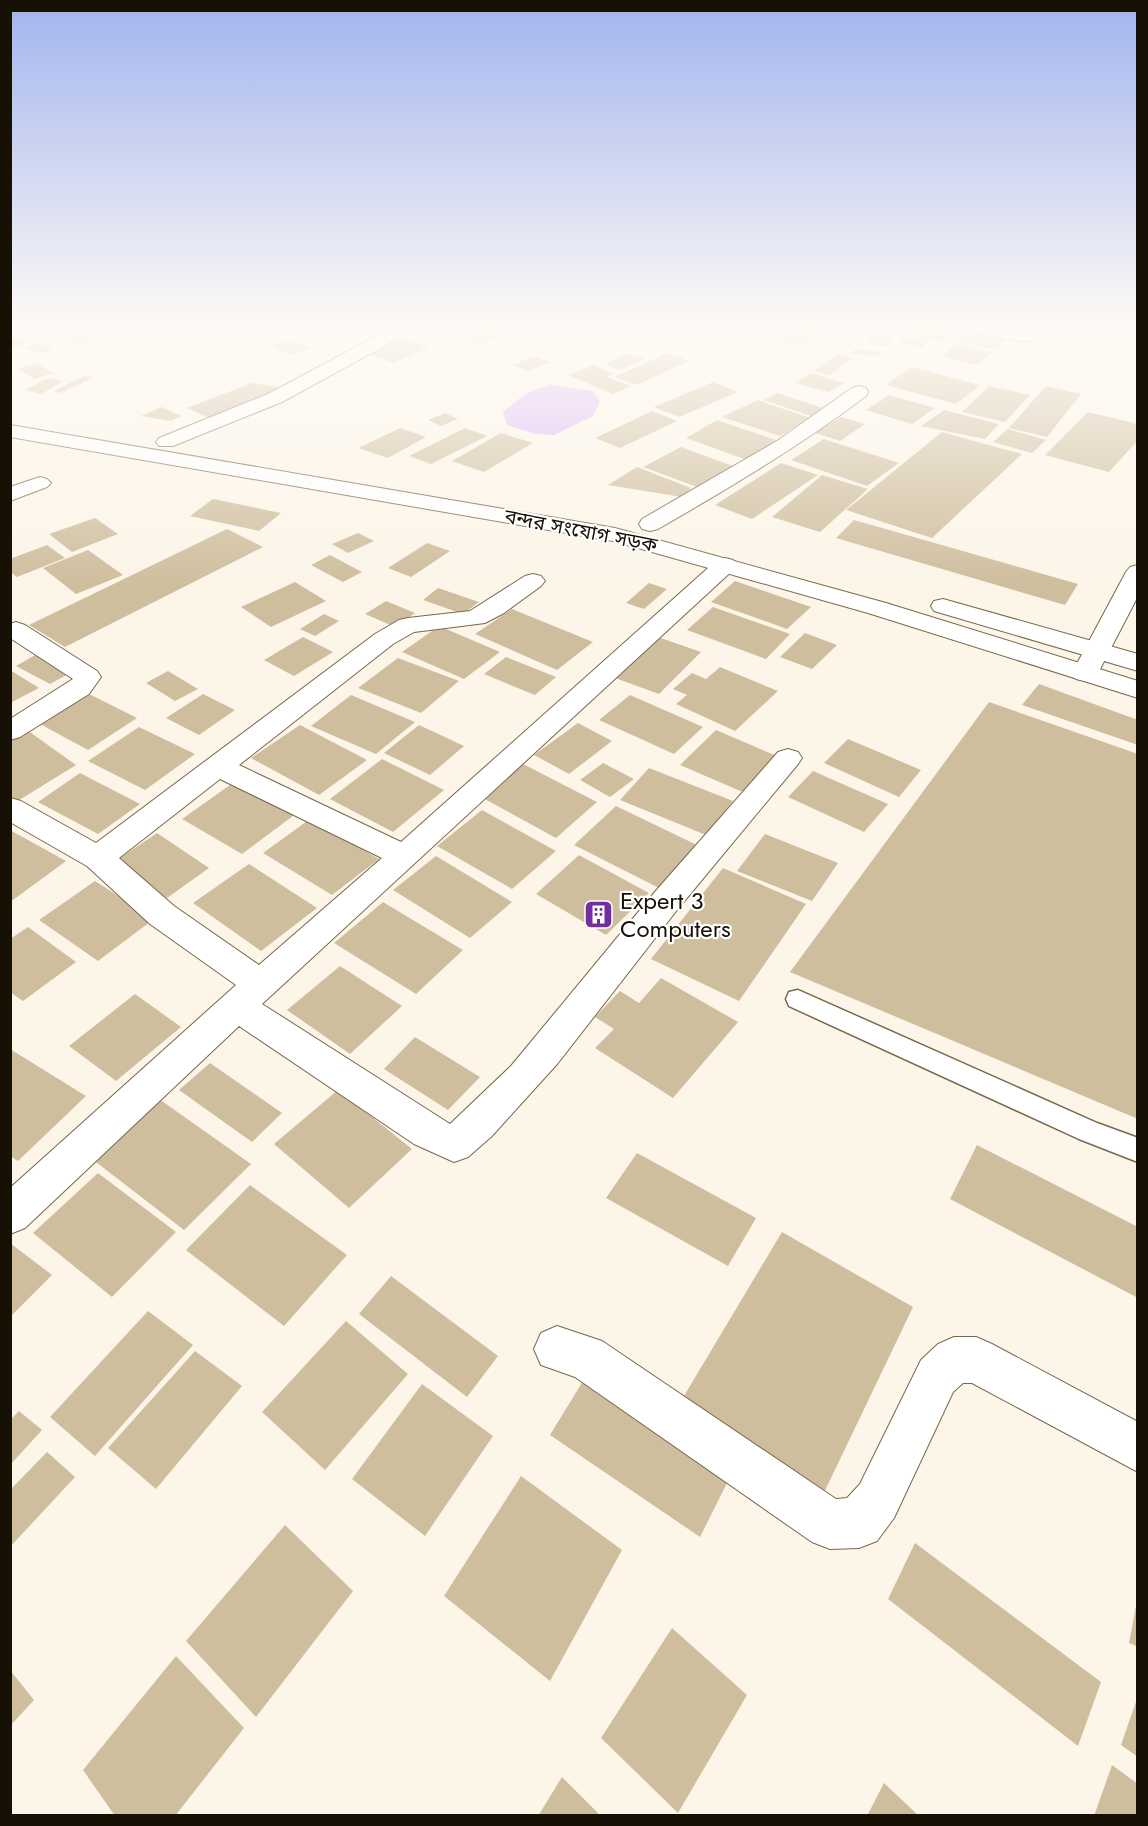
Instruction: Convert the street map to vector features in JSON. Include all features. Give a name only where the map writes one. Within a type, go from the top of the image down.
[{"type":"main road","points":[[147,444],[230,414]]},
{"type":"main road","points":[[650,524],[792,440],[831,414]]},
{"type":"main road","name":"বন্দর সংযোগ সড়ক","points":[[10,416],[615,535],[877,608],[1137,690]]},
{"type":"main road","name":"বন্দর সংযোগ সড়ক","points":[[10,431],[147,444],[650,524],[1096,649],[1137,663]]},
{"type":"main road","points":[[10,495],[40,483]]},
{"type":"main road","points":[[10,1215],[142,1091],[620,663],[725,565]]},
{"type":"main road","points":[[1085,673],[1137,572]]},
{"type":"main road","points":[[98,858],[384,639],[408,625],[476,618],[495,608],[533,581]]},
{"type":"main road","points":[[10,731],[80,688],[88,677],[16,630]]},
{"type":"main road","points":[[10,808],[98,858],[248,995],[428,1132],[454,1145],[478,1126],[538,1060],[628,946],[788,758]]},
{"type":"main road","points":[[219,767],[404,856]]},
{"type":"main road","points":[[557,1349],[586,1357],[830,1524],[859,1522],[877,1501],[936,1376],[954,1360],[976,1360],[1137,1448]]},
{"type":"lane","points":[[798,999],[1088,1131],[1137,1150]]},
{"type":"shaded area","points":[[504,414],[594,414],[554,435],[536,434],[507,425]]},
{"type":"building","points":[[177,414],[181,416],[171,421],[141,416]]},
{"type":"building","points":[[200,414],[226,414],[213,420]]},
{"type":"building","points":[[442,414],[458,419],[441,426],[428,420]]},
{"type":"building","points":[[645,414],[660,414],[677,421],[620,448],[595,438]]},
{"type":"building","points":[[728,414],[799,414],[810,418],[780,436],[722,417]]},
{"type":"building","points":[[805,414],[822,414],[816,418]]},
{"type":"building","points":[[880,414],[926,414],[912,424]]},
{"type":"building","points":[[938,414],[961,414],[999,424],[985,439],[921,426]]},
{"type":"building","points":[[972,414],[1012,414],[1005,422]]},
{"type":"building","points":[[1021,414],[1065,414],[1047,437],[1009,428]]},
{"type":"building","points":[[1086,414],[1097,414],[1138,424],[1138,440],[1109,472],[1045,455]]},
{"type":"building","points":[[841,417],[865,424],[840,441],[815,433]]},
{"type":"building","points":[[717,420],[779,441],[747,460],[686,438]]},
{"type":"building","points":[[400,428],[426,437],[388,458],[358,448]]},
{"type":"building","points":[[465,428],[487,436],[431,464],[409,456]]},
{"type":"building","points":[[1008,429],[1046,440],[1032,453],[993,442]]},
{"type":"building","points":[[942,432],[1022,454],[932,538],[846,510]]},
{"type":"building","points":[[501,433],[533,443],[484,472],[452,461]]},
{"type":"building","points":[[824,439],[899,463],[867,486],[791,460]]},
{"type":"building","points":[[681,447],[733,466],[697,487],[643,467]]},
{"type":"building","points":[[781,463],[818,475],[752,519],[715,505]]},
{"type":"building","points":[[637,467],[691,488],[682,497],[608,485]]},
{"type":"building","points":[[822,475],[868,489],[820,532],[772,517]]},
{"type":"building","points":[[213,499],[281,513],[259,531],[190,516]]},
{"type":"building","points":[[95,518],[118,534],[72,552],[49,534]]},
{"type":"building","points":[[854,520],[1078,584],[1065,605],[836,538]]},
{"type":"building","points":[[227,529],[263,547],[65,647],[29,625]]},
{"type":"building","points":[[358,533],[374,541],[348,553],[332,544]]},
{"type":"building","points":[[427,543],[450,551],[411,577],[388,568]]},
{"type":"building","points":[[47,545],[65,558],[17,577],[10,572],[10,559]]},
{"type":"building","points":[[88,550],[123,575],[76,594],[43,568]]},
{"type":"building","points":[[330,555],[362,572],[343,582],[311,565]]},
{"type":"building","points":[[735,581],[811,607],[787,629],[711,602]]},
{"type":"building","points":[[295,582],[326,601],[271,627],[241,607]]},
{"type":"building","points":[[649,583],[667,589],[644,609],[626,603]]},
{"type":"building","points":[[438,588],[479,602],[463,614],[423,600]]},
{"type":"building","points":[[386,601],[415,613],[395,627],[365,614]]},
{"type":"building","points":[[713,607],[790,634],[766,659],[687,630]]},
{"type":"building","points":[[512,609],[593,642],[557,670],[475,634]]},
{"type":"building","points":[[324,614],[339,621],[315,636],[300,629]]},
{"type":"building","points":[[439,626],[500,652],[464,679],[402,652]]},
{"type":"building","points":[[805,633],[837,645],[812,669],[780,657]]},
{"type":"building","points":[[303,637],[333,652],[294,676],[264,660]]},
{"type":"building","points":[[658,637],[701,652],[659,694],[615,678]]},
{"type":"building","points":[[37,654],[72,672],[50,684],[16,666]]},
{"type":"building","points":[[506,657],[556,677],[535,695],[484,674]]},
{"type":"building","points":[[398,658],[459,681],[421,713],[358,688]]},
{"type":"building","points":[[720,667],[778,691],[735,731],[676,704],[687,695],[673,689],[692,673],[706,679]]},
{"type":"building","points":[[10,670],[39,688],[10,703]]},
{"type":"building","points":[[168,671],[198,689],[175,701],[146,683]]},
{"type":"building","points":[[1039,684],[1138,720],[1138,745],[1022,705]]},
{"type":"building","points":[[89,694],[137,718],[88,750],[40,724]]},
{"type":"building","points":[[203,694],[235,710],[199,735],[166,718]]},
{"type":"building","points":[[351,695],[415,722],[376,754],[311,726]]},
{"type":"building","points":[[630,695],[703,727],[674,754],[599,720]]},
{"type":"building","points":[[989,702],[1138,754],[1138,1119],[790,972]]},
{"type":"building","points":[[578,723],[612,741],[569,774],[534,755]]},
{"type":"building","points":[[300,725],[367,760],[319,795],[251,758]]},
{"type":"building","points":[[419,725],[464,746],[430,775],[384,753]]},
{"type":"building","points":[[139,727],[195,754],[145,790],[88,761]]},
{"type":"building","points":[[27,730],[76,765],[16,802],[10,799],[10,739]]},
{"type":"building","points":[[716,730],[779,757],[745,793],[680,765]]},
{"type":"building","points":[[848,739],[921,770],[899,797],[824,763]]},
{"type":"building","points":[[382,759],[444,790],[393,832],[330,799]]},
{"type":"building","points":[[603,763],[634,779],[610,797],[580,780]]},
{"type":"building","points":[[523,764],[597,802],[556,838],[481,797]]},
{"type":"building","points":[[649,768],[733,801],[706,835],[620,800]]},
{"type":"building","points":[[813,771],[888,804],[864,832],[788,797]]},
{"type":"building","points":[[80,773],[140,804],[98,834],[38,802]]},
{"type":"building","points":[[237,780],[297,813],[242,854],[182,819]]},
{"type":"building","points":[[616,806],[701,847],[661,889],[574,845]]},
{"type":"building","points":[[482,810],[556,851],[512,889],[437,846]]},
{"type":"building","points":[[310,819],[379,859],[332,895],[263,853]]},
{"type":"building","points":[[10,830],[66,861],[13,900],[10,899]]},
{"type":"building","points":[[157,833],[209,868],[167,898],[114,862]]},
{"type":"building","points":[[765,834],[838,863],[812,901],[737,871]]},
{"type":"building","name":"Expert 3 Computers","points":[[579,855],[649,893],[606,935],[536,894]]},
{"type":"building","points":[[436,856],[512,902],[470,938],[393,890]]},
{"type":"building","points":[[249,864],[317,908],[261,951],[193,903]]},
{"type":"building","points":[[723,868],[806,904],[739,1001],[651,959]]},
{"type":"building","points":[[95,881],[154,919],[98,961],[39,920]]},
{"type":"building","points":[[383,902],[463,950],[416,994],[334,943]]},
{"type":"building","points":[[28,927],[76,962],[23,1001],[10,992],[10,939]]},
{"type":"building","points":[[340,966],[402,1006],[350,1054],[287,1010]]},
{"type":"building","points":[[661,978],[738,1022],[673,1098],[595,1048],[614,1029],[595,1017],[620,991],[639,1003]]},
{"type":"building","points":[[135,994],[181,1027],[116,1081],[69,1046]]},
{"type":"building","points":[[415,1037],[480,1077],[448,1110],[384,1069]]},
{"type":"building","points":[[10,1049],[86,1096],[18,1161],[10,1156]]},
{"type":"building","points":[[210,1063],[282,1113],[252,1142],[179,1090]]},
{"type":"building","points":[[338,1090],[412,1149],[349,1208],[274,1144]]},
{"type":"building","points":[[159,1099],[251,1164],[184,1230],[92,1159]]},
{"type":"building","points":[[977,1145],[1138,1227],[1138,1298],[950,1199]]},
{"type":"building","points":[[637,1153],[756,1218],[728,1266],[606,1198]]},
{"type":"building","points":[[98,1173],[176,1232],[112,1297],[33,1233]]},
{"type":"building","points":[[250,1185],[347,1255],[284,1326],[186,1250]]},
{"type":"building","points":[[782,1232],[913,1307],[820,1501],[678,1406]]},
{"type":"building","points":[[10,1243],[52,1275],[10,1317]]},
{"type":"building","points":[[391,1276],[498,1356],[467,1397],[359,1314]]},
{"type":"building","points":[[148,1311],[193,1345],[95,1456],[50,1417]]},
{"type":"building","points":[[346,1321],[408,1374],[325,1470],[262,1412]]},
{"type":"building","points":[[195,1351],[242,1386],[156,1489],[108,1448]]},
{"type":"building","points":[[583,1381],[730,1477],[700,1537],[550,1435]]},
{"type":"building","points":[[422,1384],[493,1436],[425,1536],[352,1479]]},
{"type":"building","points":[[19,1411],[42,1430],[10,1465],[10,1420]]},
{"type":"building","points":[[47,1452],[75,1477],[10,1547],[10,1490]]},
{"type":"building","points":[[521,1476],[622,1550],[550,1681],[444,1596]]},
{"type":"building","points":[[285,1525],[353,1591],[256,1717],[186,1641]]},
{"type":"building","points":[[915,1543],[1101,1682],[1078,1746],[888,1599]]},
{"type":"building","points":[[1136,1606],[1138,1606],[1138,1647],[1129,1643]]},
{"type":"building","points":[[672,1628],[747,1695],[678,1813],[601,1738]]},
{"type":"building","points":[[176,1656],[244,1728],[175,1816],[115,1816],[83,1770]]},
{"type":"building","points":[[10,1670],[34,1700],[10,1726]]},
{"type":"building","points":[[1138,1696],[1138,1757],[1121,1745]]},
{"type":"building","points":[[1112,1765],[1138,1784],[1138,1816],[1094,1816]]},
{"type":"building","points":[[562,1777],[601,1816],[538,1816]]},
{"type":"building","points":[[884,1783],[919,1816],[867,1816]]},
{"type":"place","name":"Expert 3 Computers","points":[[599,914]]}]
